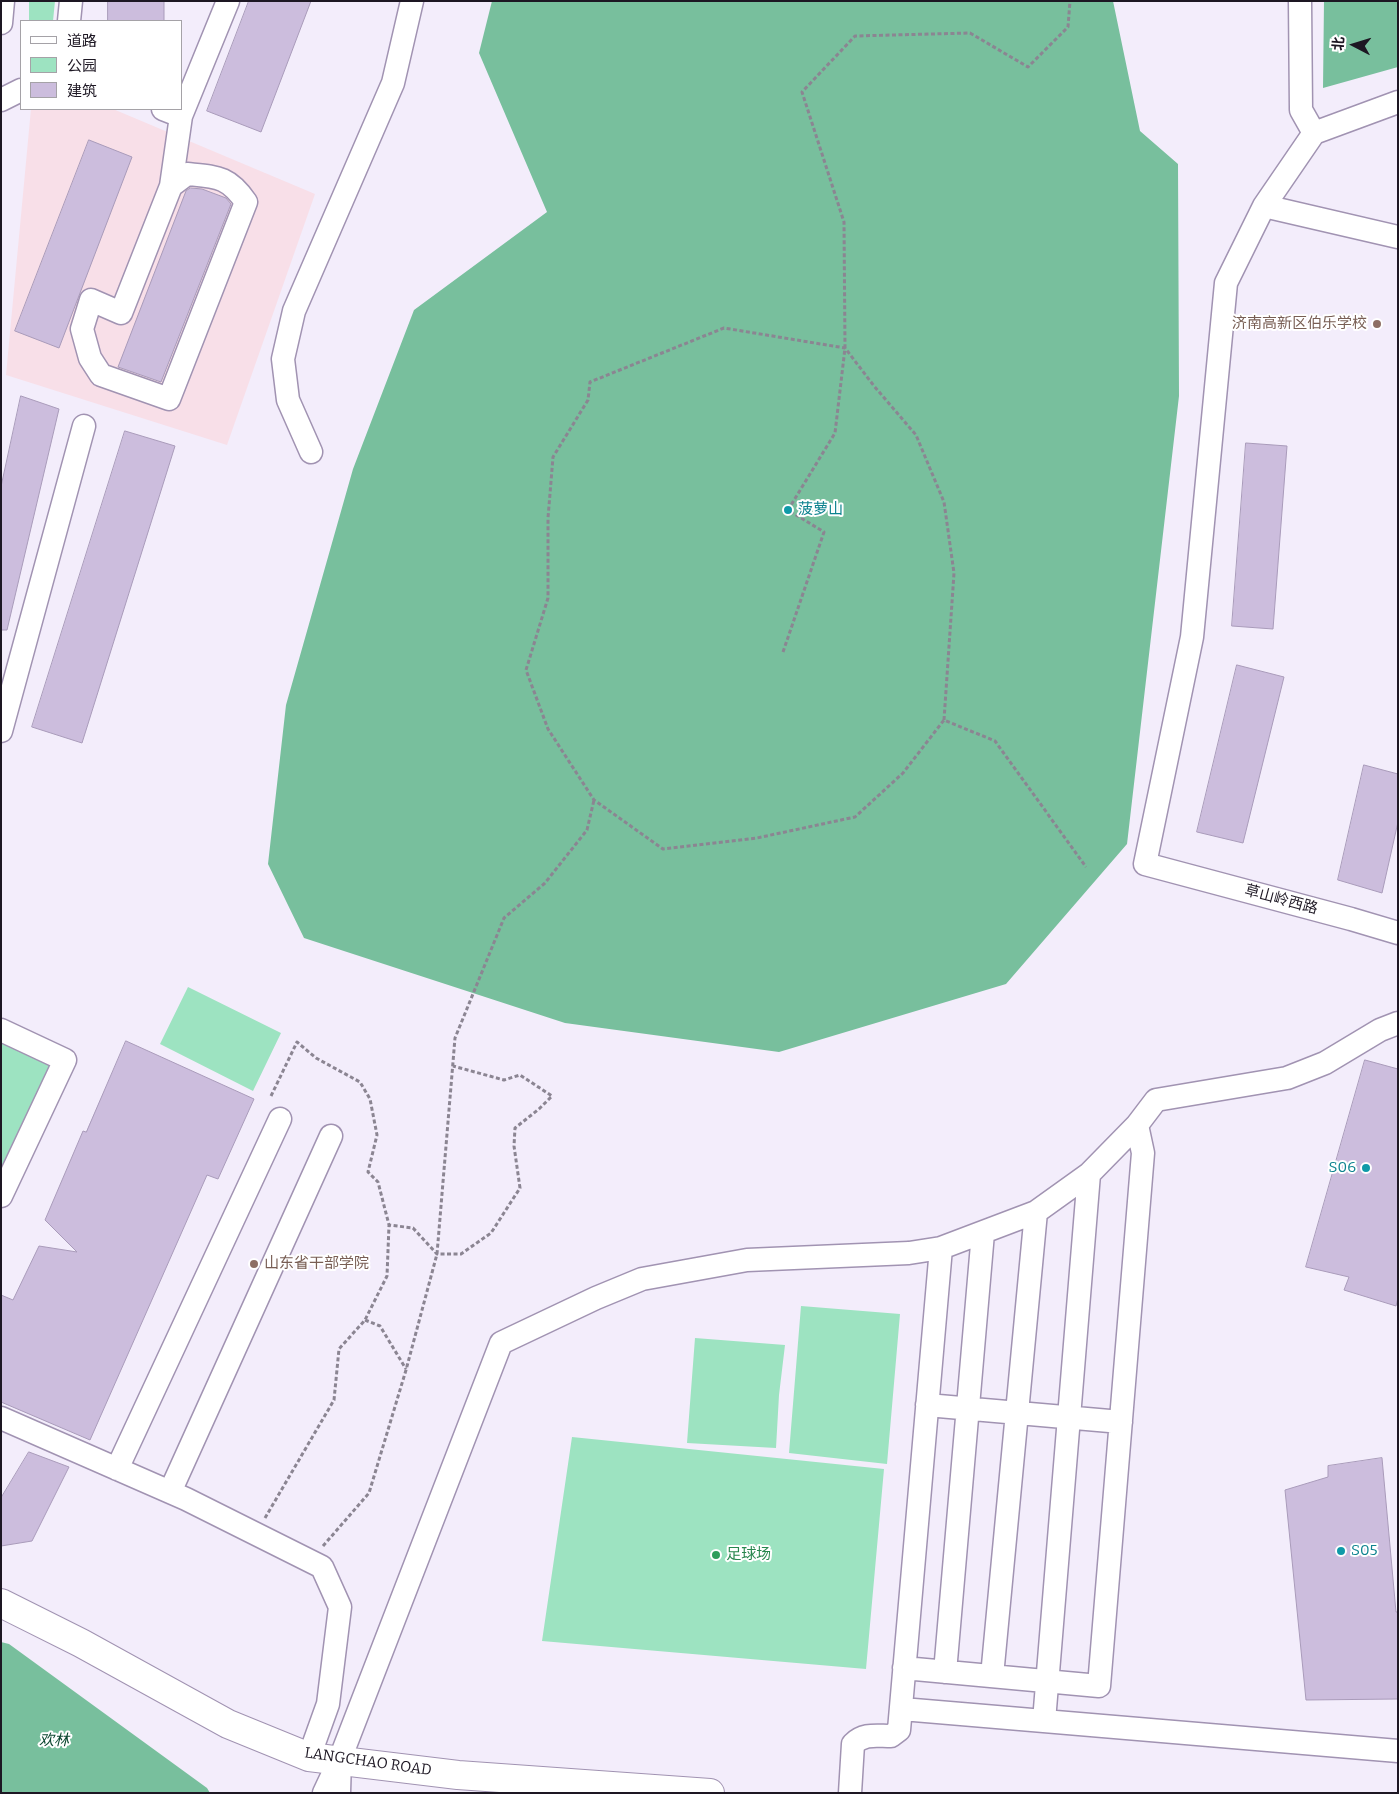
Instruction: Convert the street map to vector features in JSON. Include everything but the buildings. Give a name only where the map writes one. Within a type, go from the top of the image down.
[{"type":"main road","name":"LANGCHAO ROAD","points":[[1,1603],[81,1643],[228,1724],[309,1757],[340,1759],[458,1775],[710,1793]]},
{"type":"street","points":[[1,23],[3,1]]},
{"type":"street","points":[[69,20],[72,1]]},
{"type":"street","points":[[182,92],[228,1]]},
{"type":"street","points":[[311,452],[288,400],[283,359],[294,311],[393,84],[412,1]]},
{"type":"street","points":[[1300,1],[1301,110],[1314,133]]},
{"type":"street","points":[[1,100],[20,90]]},
{"type":"street","points":[[1398,102],[1314,133],[1264,206],[1398,236]]},
{"type":"street","points":[[171,186],[187,174],[217,177],[237,189],[246,202],[168,399],[100,376],[90,358],[82,329],[91,300],[121,313],[171,186],[172,112]]},
{"type":"street","name":"草山岭西路","points":[[1264,206],[1226,283],[1192,637],[1145,864],[1351,918],[1398,933]]},
{"type":"street","points":[[1,731],[84,426]]},
{"type":"street","points":[[324,1793],[340,1759],[501,1342],[642,1279],[747,1260],[908,1253],[941,1248],[1036,1212],[1089,1174],[1137,1124],[1156,1100],[1287,1078],[1325,1063],[1380,1030],[1398,1023]]},
{"type":"street","points":[[1,1030],[65,1060],[1,1196]]},
{"type":"street","points":[[117,1469],[280,1119]]},
{"type":"street","points":[[904,1668],[1099,1686],[1143,1153],[1137,1124]]},
{"type":"street","points":[[170,1492],[331,1136]]},
{"type":"street","points":[[1044,1721],[1089,1174]]},
{"type":"street","points":[[992,1676],[1036,1212]]},
{"type":"street","points":[[945,1672],[983,1233]]},
{"type":"street","points":[[850,1793],[853,1744],[859,1738],[891,1736],[899,1730],[941,1248]]},
{"type":"street","points":[[927,1405],[1121,1422]]},
{"type":"street","points":[[1,1418],[170,1492],[322,1566],[340,1607],[328,1704],[309,1757]]},
{"type":"street","points":[[902,1709],[1398,1751]]},
{"type":"street","points":[[339,1793],[340,1759]]},
{"type":"path","points":[[783,652],[824,532],[788,510],[836,433],[845,348],[844,222],[802,92],[855,36],[970,33],[1028,67],[1068,27],[1070,1]]},
{"type":"path","points":[[724,328],[845,348],[874,386],[916,435],[944,502],[954,572],[944,720],[903,773],[855,817],[756,838],[663,849],[594,800],[548,729],[526,670],[548,598],[548,518],[554,457],[588,400],[590,382],[724,328]]},
{"type":"path","points":[[944,720],[995,741],[1086,866]]},
{"type":"path","points":[[322,1566],[323,1546],[369,1493],[406,1370],[437,1254],[455,1038],[504,918],[545,883],[587,830],[594,800]]},
{"type":"path","points":[[256,1534],[334,1400],[339,1349],[365,1320],[387,1276],[389,1225],[378,1182],[368,1172],[377,1134],[370,1099],[360,1082],[316,1058],[297,1042],[271,1096]]},
{"type":"path","points":[[389,1225],[413,1228],[437,1254],[460,1254],[491,1233],[520,1188],[514,1146],[515,1128],[552,1096],[520,1075],[504,1080],[452,1066]]},
{"type":"path","points":[[365,1320],[380,1326],[406,1370]]},
{"type":"shaded area","points":[[31,110],[115,110],[315,194],[227,445],[6,375]]},
{"type":"green space","points":[[29,1],[55,1],[53,20],[29,20]]},
{"type":"green space","points":[[492,1],[1113,1],[1140,131],[1178,164],[1179,396],[1127,844],[1006,984],[779,1052],[565,1023],[304,938],[268,864],[286,705],[353,469],[414,310],[547,212],[479,53]]},
{"type":"green space","points":[[1324,1],[1398,1],[1398,67],[1323,88]]},
{"type":"green space","points":[[188,987],[281,1033],[253,1091],[160,1044]]},
{"type":"green space","points":[[1,1041],[53,1066],[1,1176]]},
{"type":"green space","points":[[801,1306],[900,1314],[887,1464],[789,1453]]},
{"type":"green space","points":[[695,1338],[785,1345],[779,1395],[776,1448],[687,1443]]},
{"type":"green space","name":"足球场","points":[[572,1437],[884,1469],[866,1669],[542,1641]]},
{"type":"green space","name":"欢林","points":[[1,1642],[9,1644],[207,1788],[210,1793],[1,1793]]},
{"type":"place","name":"济南高新区伯乐学校","points":[[1377,324]]},
{"type":"place","name":"菠萝山","points":[[788,510]]},
{"type":"place","name":"S06","points":[[1366,1168]]},
{"type":"place","name":"山东省干部学院","points":[[254,1264]]},
{"type":"place","name":"S05","points":[[1341,1551]]},
{"type":"place","name":"足球场","points":[[716,1555]]}]
